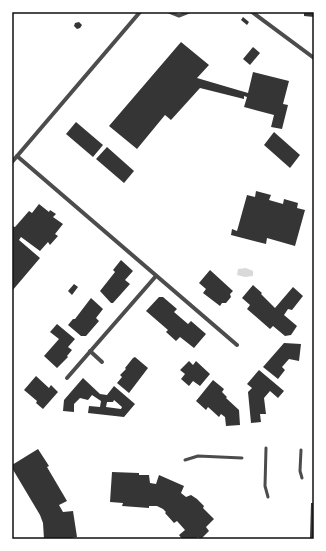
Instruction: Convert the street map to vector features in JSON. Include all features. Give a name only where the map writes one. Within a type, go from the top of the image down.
[{"type":"street","points":[[12,162],[140,12]]},
{"type":"street","points":[[252,12],[314,58]]},
{"type":"street","points":[[17,156],[236,345]]},
{"type":"street","points":[[67,378],[156,276]]},
{"type":"street","points":[[90,351],[102,362]]},
{"type":"lane","points":[[169,12],[179,16],[189,12]]},
{"type":"lane","points":[[266,448],[265,486],[268,497]]},
{"type":"lane","points":[[301,450],[300,471],[302,478]]},
{"type":"lane","points":[[185,460],[198,456],[242,458]]},
{"type":"shaded area","points":[[246,268],[253,271],[253,276],[245,277],[237,275],[238,269]]},
{"type":"building","points":[[304,12],[314,12],[314,17],[304,16]]},
{"type":"building","points":[[243,17],[249,22],[247,25],[241,20]]},
{"type":"building","points":[[79,22],[82,25],[77,29],[74,26],[75,23]]},
{"type":"building","points":[[181,42],[209,65],[197,78],[248,93],[253,72],[289,81],[283,104],[288,105],[282,129],[271,127],[274,115],[244,107],[247,97],[244,96],[244,99],[200,88],[171,120],[165,115],[137,149],[109,126]]},
{"type":"building","points":[[253,47],[260,53],[250,65],[243,59]]},
{"type":"building","points":[[76,122],[103,145],[93,157],[66,134]]},
{"type":"building","points":[[274,132],[300,155],[290,168],[264,145]]},
{"type":"building","points":[[107,147],[134,171],[124,183],[96,159]]},
{"type":"building","points":[[256,191],[271,195],[269,200],[283,204],[284,199],[298,203],[297,208],[305,210],[295,246],[267,238],[266,244],[231,235],[232,229],[237,231],[247,195],[255,197]]},
{"type":"building","points":[[39,204],[49,212],[50,210],[56,214],[53,217],[63,224],[55,234],[58,236],[50,245],[48,242],[40,251],[21,237],[19,240],[40,258],[12,291],[12,226],[15,227],[29,211],[32,213]]},
{"type":"building","points":[[121,260],[133,271],[125,280],[130,284],[113,303],[111,303],[100,291],[115,272],[113,270]]},
{"type":"building","points":[[210,270],[233,291],[230,294],[231,297],[226,303],[222,303],[220,306],[203,293],[206,289],[199,283]]},
{"type":"building","points":[[74,284],[78,287],[72,295],[68,291]]},
{"type":"building","points":[[253,285],[275,308],[293,287],[303,296],[292,310],[288,309],[284,315],[297,326],[291,335],[285,336],[273,326],[270,329],[247,309],[250,305],[242,298]]},
{"type":"building","points":[[159,297],[163,297],[177,309],[174,312],[188,324],[191,321],[206,334],[194,348],[180,337],[176,341],[166,332],[168,330],[146,311]]},
{"type":"building","points":[[91,298],[103,309],[96,318],[99,321],[86,336],[81,336],[68,325],[73,319],[75,319]]},
{"type":"building","points":[[57,324],[75,339],[68,347],[72,350],[67,356],[68,357],[57,368],[44,356],[59,339],[50,332]]},
{"type":"building","points":[[284,343],[301,344],[299,361],[289,359],[282,367],[285,370],[278,379],[263,367]]},
{"type":"building","points":[[135,357],[148,368],[129,393],[117,383],[122,377],[120,375]]},
{"type":"building","points":[[189,361],[193,365],[196,361],[210,374],[200,386],[193,381],[189,386],[181,379],[185,374],[180,370]]},
{"type":"building","points":[[259,370],[284,391],[278,398],[270,391],[264,398],[266,414],[260,414],[261,422],[251,423],[248,392],[252,388],[247,384]]},
{"type":"building","points":[[36,376],[49,388],[51,385],[58,392],[43,409],[36,403],[37,401],[24,390]]},
{"type":"building","points":[[83,378],[100,394],[107,395],[114,386],[135,404],[124,417],[88,413],[89,406],[100,407],[101,401],[92,395],[88,400],[80,398],[74,404],[74,412],[63,411],[64,400]],"holes":[[[114,400],[122,407],[121,409],[106,407],[107,402],[113,402]]]},
{"type":"building","points":[[213,380],[224,389],[222,392],[227,397],[226,398],[239,410],[240,425],[226,426],[225,417],[221,414],[219,417],[208,407],[206,410],[196,401]]},
{"type":"building","points":[[38,449],[49,466],[47,467],[67,501],[59,505],[63,512],[73,511],[77,537],[66,539],[44,539],[43,523],[40,515],[12,468],[12,465]]},
{"type":"building","points":[[112,472],[149,475],[150,483],[156,484],[159,475],[184,486],[181,493],[186,497],[191,495],[197,499],[204,506],[203,508],[214,519],[206,527],[209,531],[201,539],[198,537],[196,539],[182,539],[179,535],[185,530],[177,521],[174,523],[163,509],[157,506],[149,506],[149,508],[122,506],[123,503],[110,502]]},
{"type":"building","points":[[311,503],[314,503],[314,539],[310,539]]}]
